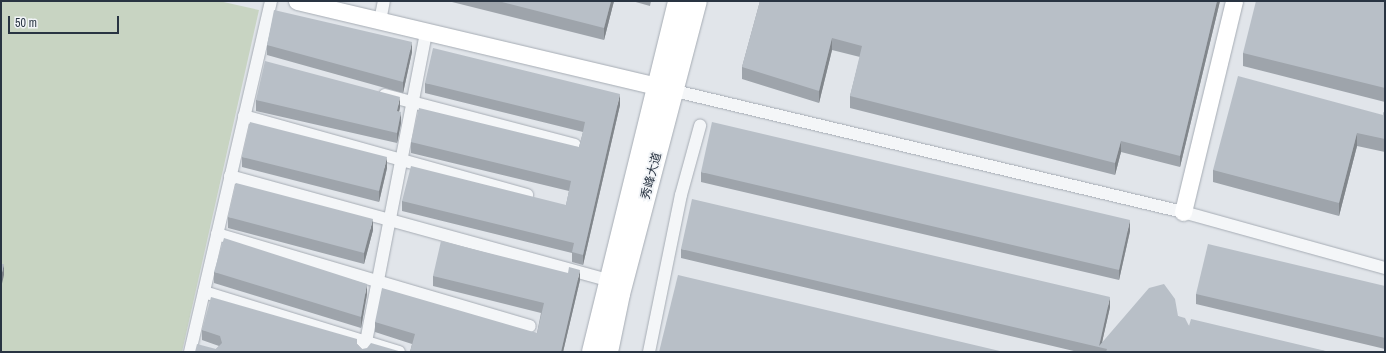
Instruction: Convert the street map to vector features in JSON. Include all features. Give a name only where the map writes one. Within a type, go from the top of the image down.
[{"type":"main road","name":"秀峰大道","points":[[608,352],[666,88],[678,1]]},
{"type":"main road","name":"秀峰大道","points":[[592,352],[608,280],[666,88],[697,1]]},
{"type":"street","points":[[207,350],[191,349],[271,1]]},
{"type":"street","points":[[297,1],[1183,212],[1385,268]]},
{"type":"street","points":[[380,21],[384,1]]},
{"type":"street","points":[[1183,212],[1234,1]]},
{"type":"street","points":[[365,347],[426,32]]},
{"type":"street","points":[[256,62],[271,65]]},
{"type":"street","points":[[375,93],[575,145]]},
{"type":"street","points":[[244,116],[538,198]]},
{"type":"street","points":[[649,352],[681,195],[700,126]]},
{"type":"street","points":[[230,176],[608,280]]},
{"type":"street","points":[[217,234],[530,326]]},
{"type":"street","points":[[204,292],[365,347],[399,352]]},
{"type":"green space","points":[[1,1],[219,1],[259,10],[182,352],[1,352]]},
{"type":"building","points":[[498,1],[611,1],[604,28]]},
{"type":"building","points":[[760,1],[1217,1],[1180,156],[1121,141],[1115,163],[850,96],[862,46],[832,38],[819,91],[742,67]]},
{"type":"building","points":[[1256,1],[1385,1],[1385,88],[1243,53]]},
{"type":"building","points":[[274,10],[412,42],[403,82],[267,45]]},
{"type":"building","points":[[433,48],[620,94],[583,255],[572,252],[574,243],[402,201],[411,166],[566,205],[571,181],[411,142],[419,108],[579,147],[585,122],[425,83]]},
{"type":"building","points":[[265,61],[400,97],[397,111],[401,112],[397,133],[256,100]]},
{"type":"building","points":[[1238,76],[1383,115],[1383,112],[1385,113],[1385,139],[1357,133],[1339,203],[1213,170]]},
{"type":"building","points":[[250,122],[387,157],[379,191],[242,157]]},
{"type":"building","points":[[712,122],[1130,220],[1119,270],[701,172]]},
{"type":"building","points":[[236,183],[373,219],[364,253],[228,217]]},
{"type":"building","points":[[692,199],[1110,297],[1099,346],[1149,288],[1164,284],[1175,299],[1178,316],[1185,318],[1189,326],[1191,319],[1330,352],[1106,352],[1107,349],[681,249]]},
{"type":"building","points":[[224,238],[367,284],[361,317],[214,272]]},
{"type":"building","points":[[441,241],[568,273],[569,267],[580,270],[561,352],[410,352],[415,334],[375,322],[382,288],[537,333],[544,303],[433,276]]},
{"type":"building","points":[[1208,244],[1385,286],[1385,338],[1196,294]]},
{"type":"building","points":[[1,264],[4,264],[1,277]]},
{"type":"building","points":[[678,275],[1004,352],[659,352]]},
{"type":"building","points":[[211,297],[357,339],[357,344],[362,349],[367,348],[371,343],[402,352],[195,352],[197,344],[216,349],[222,343],[220,336],[202,330]]}]
